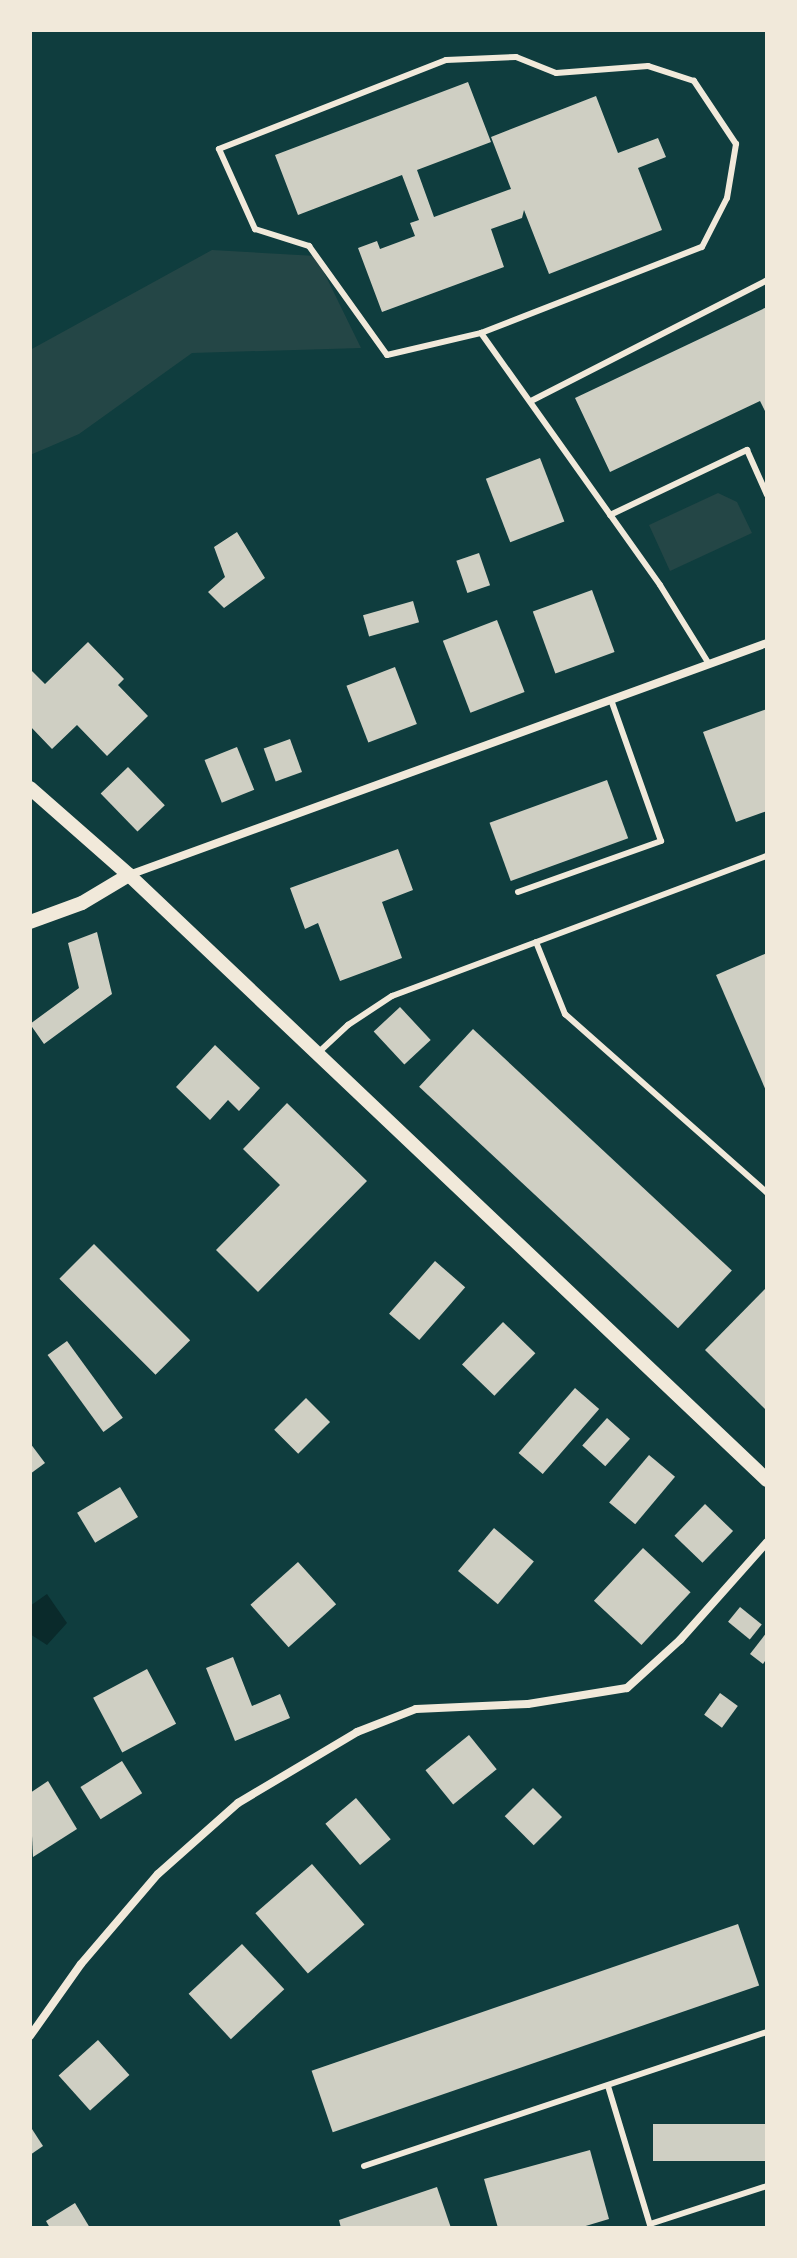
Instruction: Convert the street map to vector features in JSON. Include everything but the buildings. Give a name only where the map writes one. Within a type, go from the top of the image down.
[{"type":"street","points":[[30,922],[82,903],[129,875],[767,643]]},
{"type":"street","points":[[30,788],[129,875],[767,1480]]},
{"type":"street","points":[[30,2036],[81,1964],[158,1874],[238,1803],[357,1732],[416,1709],[528,1704],[627,1688],[680,1640],[767,1542]]},
{"type":"lane","points":[[516,57],[556,73],[648,66],[694,81],[736,144],[727,198],[702,247],[481,333],[387,355],[309,246],[255,229],[219,149],[446,60],[516,57]]},
{"type":"lane","points":[[531,401],[767,280]]},
{"type":"lane","points":[[481,333],[610,515],[709,664]]},
{"type":"lane","points":[[610,515],[747,450],[767,495]]},
{"type":"lane","points":[[518,892],[661,841],[611,700]]},
{"type":"lane","points":[[317,1055],[348,1025],[392,996],[767,856]]},
{"type":"lane","points":[[536,942],[565,1014],[767,1193]]},
{"type":"lane","points":[[364,2166],[767,2032]]},
{"type":"lane","points":[[608,2086],[651,2226],[767,2186]]},
{"type":"shaded area","points":[[212,250],[316,256],[361,348],[192,353],[79,434],[30,455],[30,350]]},
{"type":"shaded area","points":[[718,493],[737,502],[752,533],[670,571],[649,525]]},
{"type":"shaded area","points":[[47,1594],[67,1623],[47,1645],[30,1634],[30,1606]]}]
